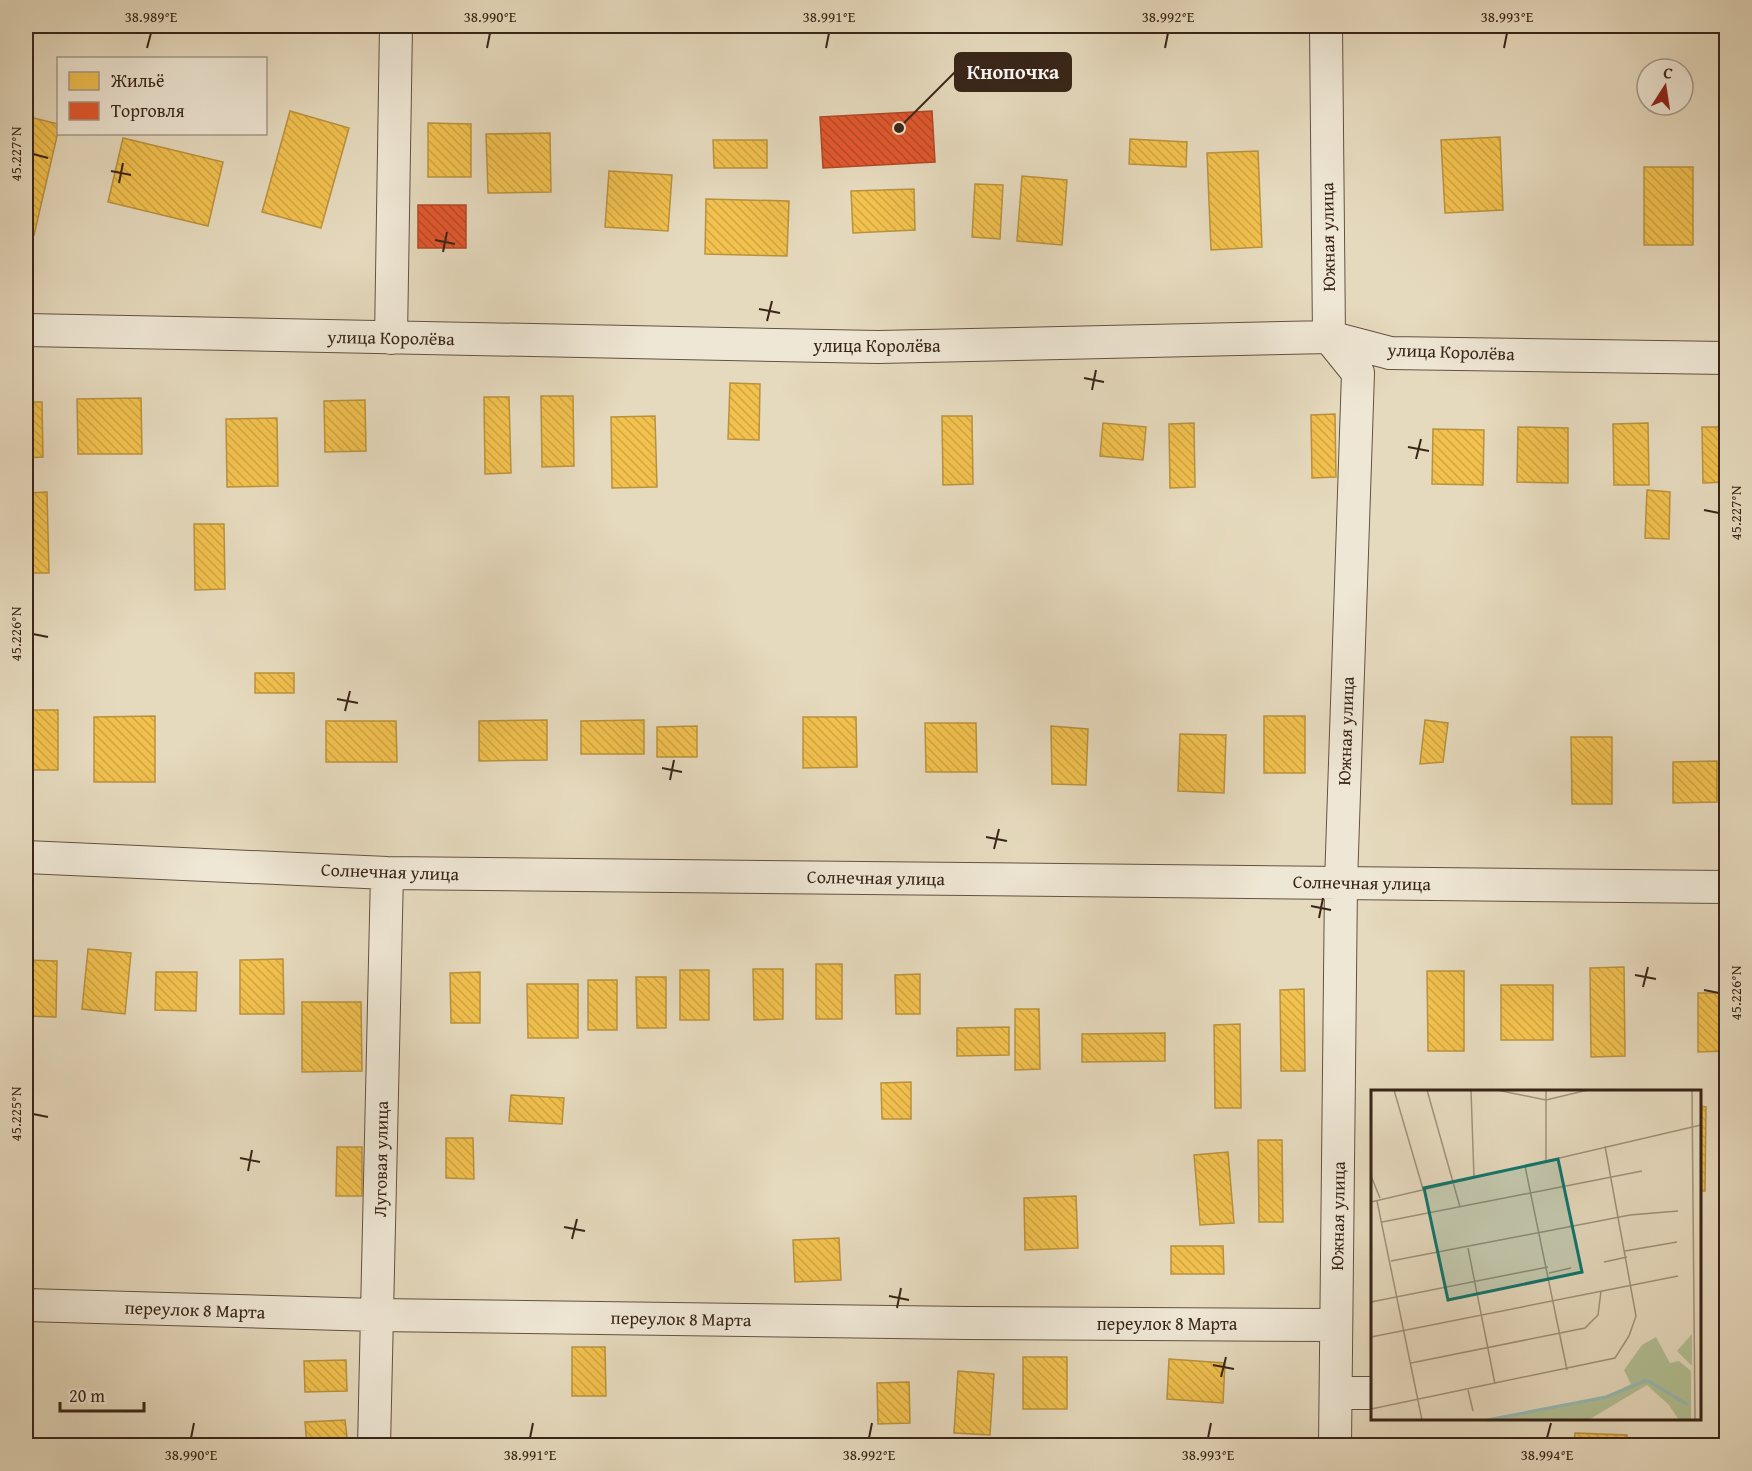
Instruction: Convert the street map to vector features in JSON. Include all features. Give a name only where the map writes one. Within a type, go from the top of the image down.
[{"type":"street","points":[[391,338],[396,26]]},
{"type":"street","name":"Южная улица","points":[[1326,26],[1329,337],[1358,373],[1341,883],[1335,1446]]},
{"type":"street","name":"улица Королёва","points":[[26,330],[878,347],[1329,337],[1390,353],[1726,358]]},
{"type":"street","name":"Солнечная улица","points":[[26,857],[387,873],[1726,887]]},
{"type":"street","name":"Луговая улица","points":[[374,1446],[387,873]]},
{"type":"street","name":"переулок 8 Марта","points":[[26,1305],[377,1315],[967,1323],[1336,1325]]},
{"type":"street","points":[[1336,1393],[1371,1393]]},
{"type":"building: Жильё","points":[[290,111],[349,128],[321,228],[262,212]]},
{"type":"building: Жильё","points":[[26,116],[57,124],[57,135],[34,235],[26,233]]},
{"type":"building: Жильё","points":[[428,123],[471,124],[471,177],[428,177]]},
{"type":"building: Жильё","points":[[550,133],[551,192],[488,193],[486,134]]},
{"type":"building: Жильё","points":[[1500,137],[1503,210],[1445,213],[1441,140]]},
{"type":"building: Жильё","points":[[123,138],[223,162],[208,226],[108,202]]},
{"type":"building: Жильё","points":[[1130,139],[1187,142],[1186,167],[1129,164]]},
{"type":"building: Жильё","points":[[713,140],[767,140],[767,168],[714,168]]},
{"type":"building: Жильё","points":[[1258,151],[1262,247],[1211,250],[1207,153]]},
{"type":"building: Жильё","points":[[1644,167],[1693,167],[1693,245],[1644,245]]},
{"type":"building: Жильё","points":[[609,171],[672,175],[668,231],[605,227]]},
{"type":"building: Жильё","points":[[1022,176],[1067,180],[1062,245],[1017,241]]},
{"type":"building: Жильё","points":[[975,184],[1003,185],[1000,239],[972,237]]},
{"type":"building: Жильё","points":[[914,189],[915,230],[853,233],[851,191]]},
{"type":"building: Жильё","points":[[706,199],[789,201],[787,256],[705,254]]},
{"type":"building: Жильё","points":[[730,383],[760,384],[759,440],[728,439]]},
{"type":"building: Жильё","points":[[541,396],[573,396],[574,466],[542,467]]},
{"type":"building: Жильё","points":[[484,397],[509,397],[511,473],[485,474]]},
{"type":"building: Жильё","points":[[141,398],[142,454],[78,454],[77,399]]},
{"type":"building: Жильё","points":[[365,400],[366,451],[325,452],[324,401]]},
{"type":"building: Жильё","points":[[26,402],[42,402],[43,457],[26,458]]},
{"type":"building: Жильё","points":[[1335,414],[1336,477],[1312,478],[1311,415]]},
{"type":"building: Жильё","points":[[655,416],[657,487],[612,488],[611,417]]},
{"type":"building: Жильё","points":[[942,416],[972,416],[973,484],[943,485]]},
{"type":"building: Жильё","points":[[277,418],[278,486],[227,487],[226,419]]},
{"type":"building: Жильё","points":[[1103,423],[1146,427],[1143,460],[1100,456]]},
{"type":"building: Жильё","points":[[1194,423],[1195,487],[1170,488],[1169,424]]},
{"type":"building: Жильё","points":[[1648,423],[1649,485],[1614,485],[1613,424]]},
{"type":"building: Жильё","points":[[1518,427],[1568,428],[1568,483],[1517,482]]},
{"type":"building: Жильё","points":[[1702,427],[1726,427],[1726,482],[1703,483]]},
{"type":"building: Жильё","points":[[1433,429],[1484,430],[1483,485],[1432,484]]},
{"type":"building: Жильё","points":[[1647,490],[1670,492],[1669,539],[1645,538]]},
{"type":"building: Жильё","points":[[47,492],[49,573],[26,573],[26,493]]},
{"type":"building: Жильё","points":[[194,524],[224,524],[225,589],[195,590]]},
{"type":"building: Жильё","points":[[255,673],[294,673],[294,693],[255,693]]},
{"type":"building: Жильё","points":[[26,710],[58,710],[58,770],[26,770]]},
{"type":"building: Жильё","points":[[155,716],[155,782],[94,782],[94,717]]},
{"type":"building: Жильё","points":[[1264,716],[1305,716],[1305,773],[1264,773]]},
{"type":"building: Жильё","points":[[803,717],[856,717],[857,767],[803,768]]},
{"type":"building: Жильё","points":[[547,720],[547,760],[479,761],[479,721]]},
{"type":"building: Жильё","points":[[644,720],[644,754],[581,754],[581,721]]},
{"type":"building: Жильё","points":[[1425,720],[1448,723],[1443,762],[1420,764]]},
{"type":"building: Жильё","points":[[326,721],[396,721],[397,762],[326,762]]},
{"type":"building: Жильё","points":[[925,723],[976,723],[977,772],[926,772]]},
{"type":"building: Жильё","points":[[697,726],[697,757],[657,757],[657,727]]},
{"type":"building: Жильё","points":[[1051,726],[1088,729],[1086,785],[1052,784]]},
{"type":"building: Жильё","points":[[1180,734],[1226,735],[1224,793],[1178,791]]},
{"type":"building: Жильё","points":[[1571,737],[1612,737],[1612,804],[1572,804]]},
{"type":"building: Жильё","points":[[1717,761],[1717,802],[1673,803],[1673,762]]},
{"type":"building: Жильё","points":[[88,949],[131,953],[125,1014],[82,1009]]},
{"type":"building: Жильё","points":[[283,959],[284,1014],[240,1014],[240,960]]},
{"type":"building: Жильё","points":[[26,960],[57,961],[56,1017],[26,1016]]},
{"type":"building: Жильё","points":[[816,964],[842,964],[842,1019],[816,1019]]},
{"type":"building: Жильё","points":[[1624,967],[1625,1056],[1591,1057],[1590,968]]},
{"type":"building: Жильё","points":[[753,969],[783,969],[783,1019],[754,1020]]},
{"type":"building: Жильё","points":[[680,970],[709,970],[709,1020],[680,1020]]},
{"type":"building: Жильё","points":[[1427,971],[1464,971],[1464,1051],[1428,1051]]},
{"type":"building: Жильё","points":[[156,972],[197,972],[196,1011],[155,1010]]},
{"type":"building: Жильё","points":[[480,972],[480,1023],[451,1023],[450,973]]},
{"type":"building: Жильё","points":[[920,974],[920,1014],[896,1014],[895,975]]},
{"type":"building: Жильё","points":[[636,977],[666,977],[666,1028],[637,1028]]},
{"type":"building: Жильё","points":[[588,980],[617,980],[617,1030],[588,1030]]},
{"type":"building: Жильё","points":[[527,984],[578,984],[578,1038],[528,1038]]},
{"type":"building: Жильё","points":[[1501,985],[1553,985],[1553,1040],[1501,1040]]},
{"type":"building: Жильё","points":[[1304,989],[1305,1071],[1281,1071],[1280,990]]},
{"type":"building: Жильё","points":[[1698,993],[1726,993],[1726,1051],[1698,1052]]},
{"type":"building: Жильё","points":[[302,1002],[361,1002],[362,1071],[302,1072]]},
{"type":"building: Жильё","points":[[1015,1009],[1039,1009],[1040,1069],[1015,1070]]},
{"type":"building: Жильё","points":[[1240,1024],[1241,1108],[1215,1108],[1214,1025]]},
{"type":"building: Жильё","points":[[1009,1027],[1009,1055],[957,1056],[957,1028]]},
{"type":"building: Жильё","points":[[1165,1033],[1165,1061],[1082,1062],[1082,1034]]},
{"type":"building: Жильё","points":[[911,1082],[911,1119],[882,1119],[881,1083]]},
{"type":"building: Жильё","points":[[511,1095],[564,1098],[562,1124],[509,1121]]},
{"type":"building: Жильё","points":[[1701,1106],[1706,1107],[1705,1191],[1701,1191]]},
{"type":"building: Жильё","points":[[446,1138],[473,1138],[474,1179],[446,1178]]},
{"type":"building: Жильё","points":[[1258,1140],[1282,1140],[1283,1222],[1259,1222]]},
{"type":"building: Жильё","points":[[337,1147],[362,1147],[362,1196],[336,1196]]},
{"type":"building: Жильё","points":[[1228,1152],[1234,1223],[1200,1225],[1194,1155]]},
{"type":"building: Жильё","points":[[1076,1196],[1078,1248],[1025,1250],[1024,1198]]},
{"type":"building: Жильё","points":[[839,1238],[841,1280],[795,1282],[793,1240]]},
{"type":"building: Жильё","points":[[1171,1246],[1223,1246],[1224,1274],[1171,1274]]},
{"type":"building: Жильё","points":[[572,1347],[605,1347],[606,1396],[572,1396]]},
{"type":"building: Жильё","points":[[1023,1357],[1067,1357],[1067,1409],[1023,1409]]},
{"type":"building: Жильё","points":[[1169,1359],[1225,1363],[1223,1403],[1167,1399]]},
{"type":"building: Жильё","points":[[346,1360],[347,1391],[305,1392],[304,1361]]},
{"type":"building: Жильё","points":[[958,1371],[994,1374],[990,1435],[954,1433]]},
{"type":"building: Жильё","points":[[909,1382],[910,1423],[878,1424],[877,1383]]},
{"type":"building: Жильё","points":[[345,1420],[348,1446],[307,1446],[305,1422]]},
{"type":"building: Жильё","points":[[1575,1433],[1627,1435],[1627,1446],[1574,1446]]},
{"type":"building: Торговля","points":[[932,111],[935,162],[823,168],[820,117]]},
{"type":"building: Торговля","points":[[418,205],[466,205],[466,248],[418,248]]},
{"type":"place","name":"Кнопочка","points":[[899,128]]}]
